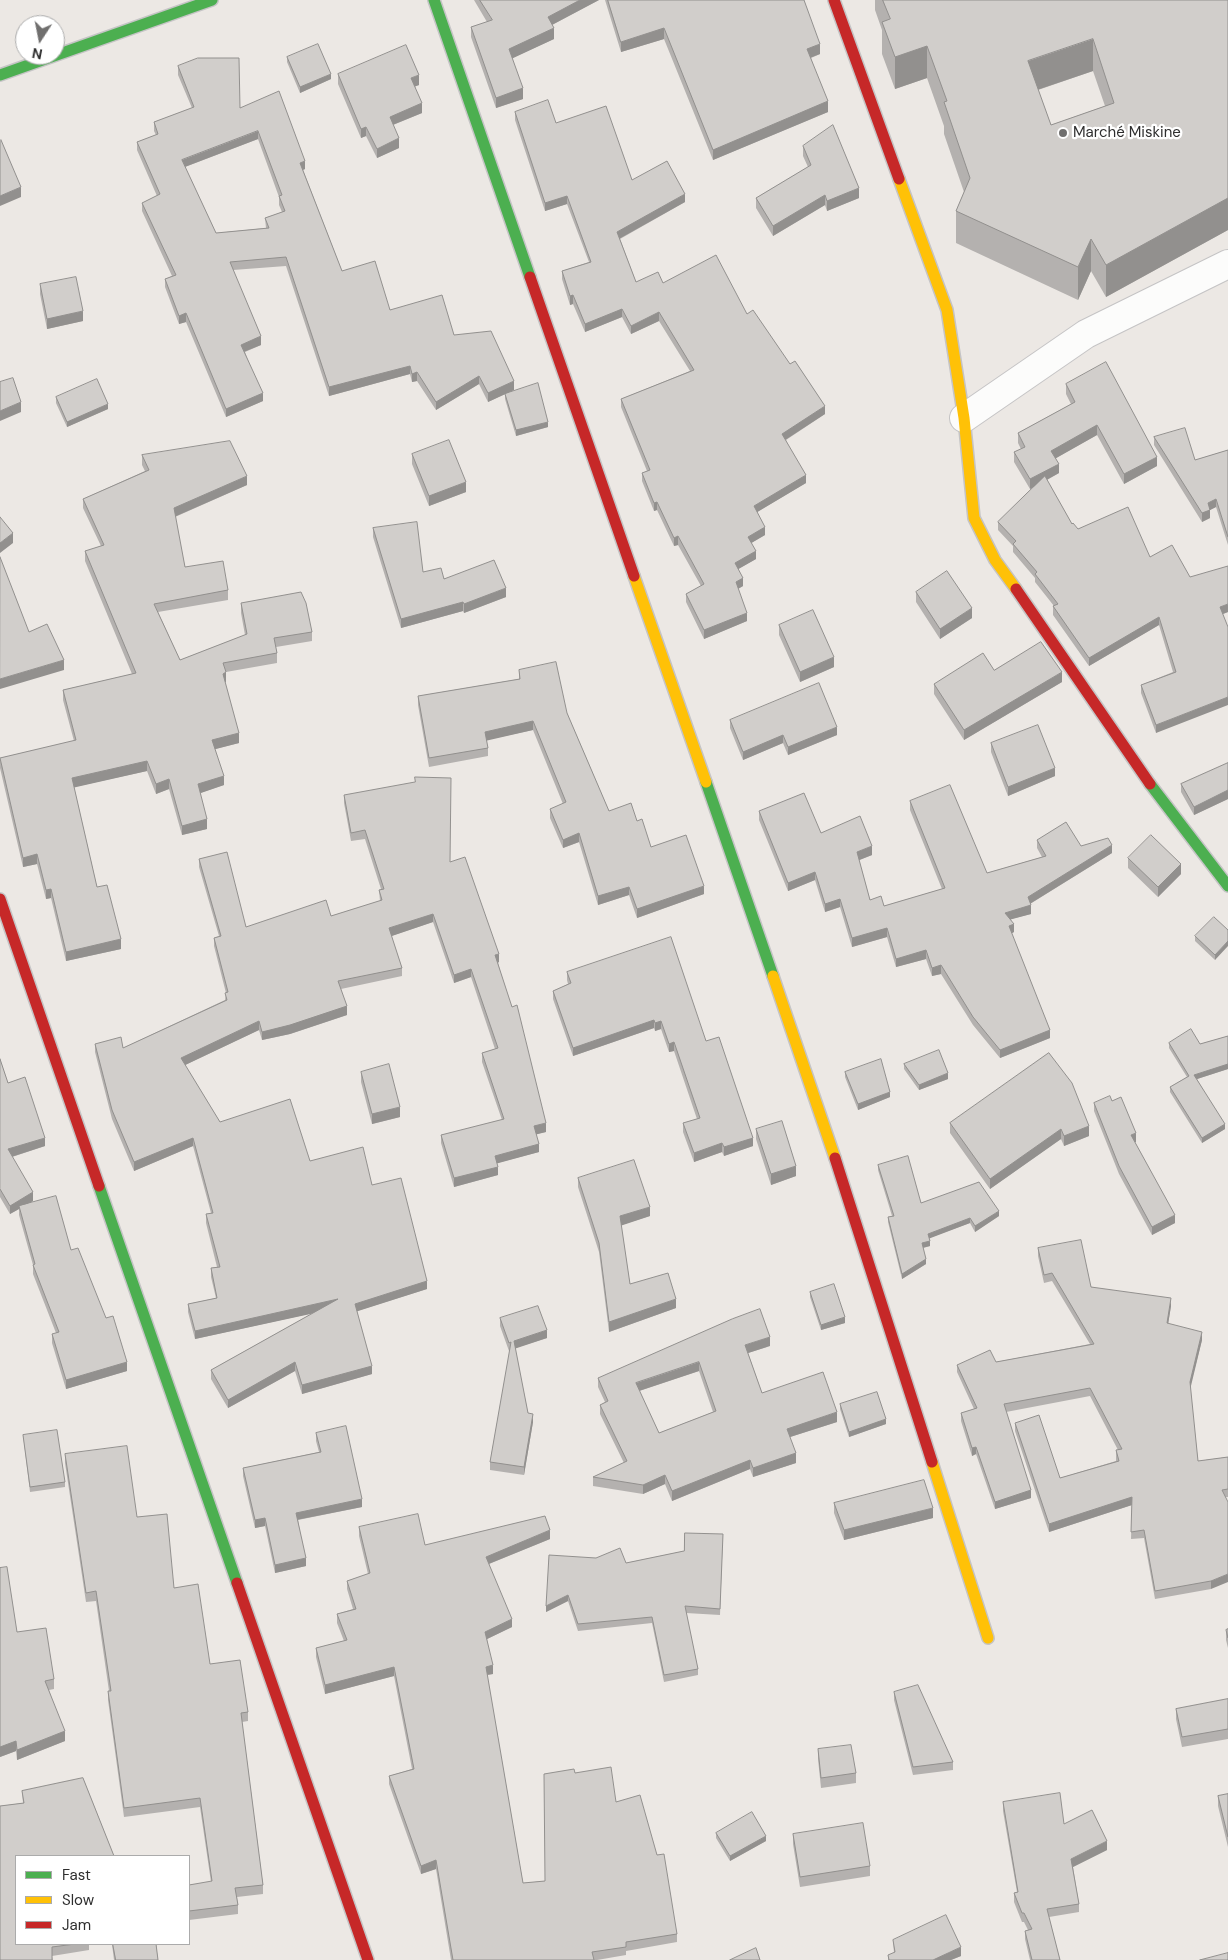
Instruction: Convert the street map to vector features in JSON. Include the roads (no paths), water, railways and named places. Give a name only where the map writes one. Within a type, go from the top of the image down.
[{"type":"street","points":[[0,75],[212,0]]},
{"type":"street","points":[[434,0],[820,1111],[988,1638]]},
{"type":"street","points":[[834,0],[947,310],[964,418],[974,518],[995,560],[1084,686],[1132,760],[1228,886]]},
{"type":"street","points":[[964,418],[1086,334],[1228,264]]},
{"type":"street","points":[[0,899],[368,1960]]},
{"type":"place","name":"Marché Miskine","points":[[1063,133]]}]
